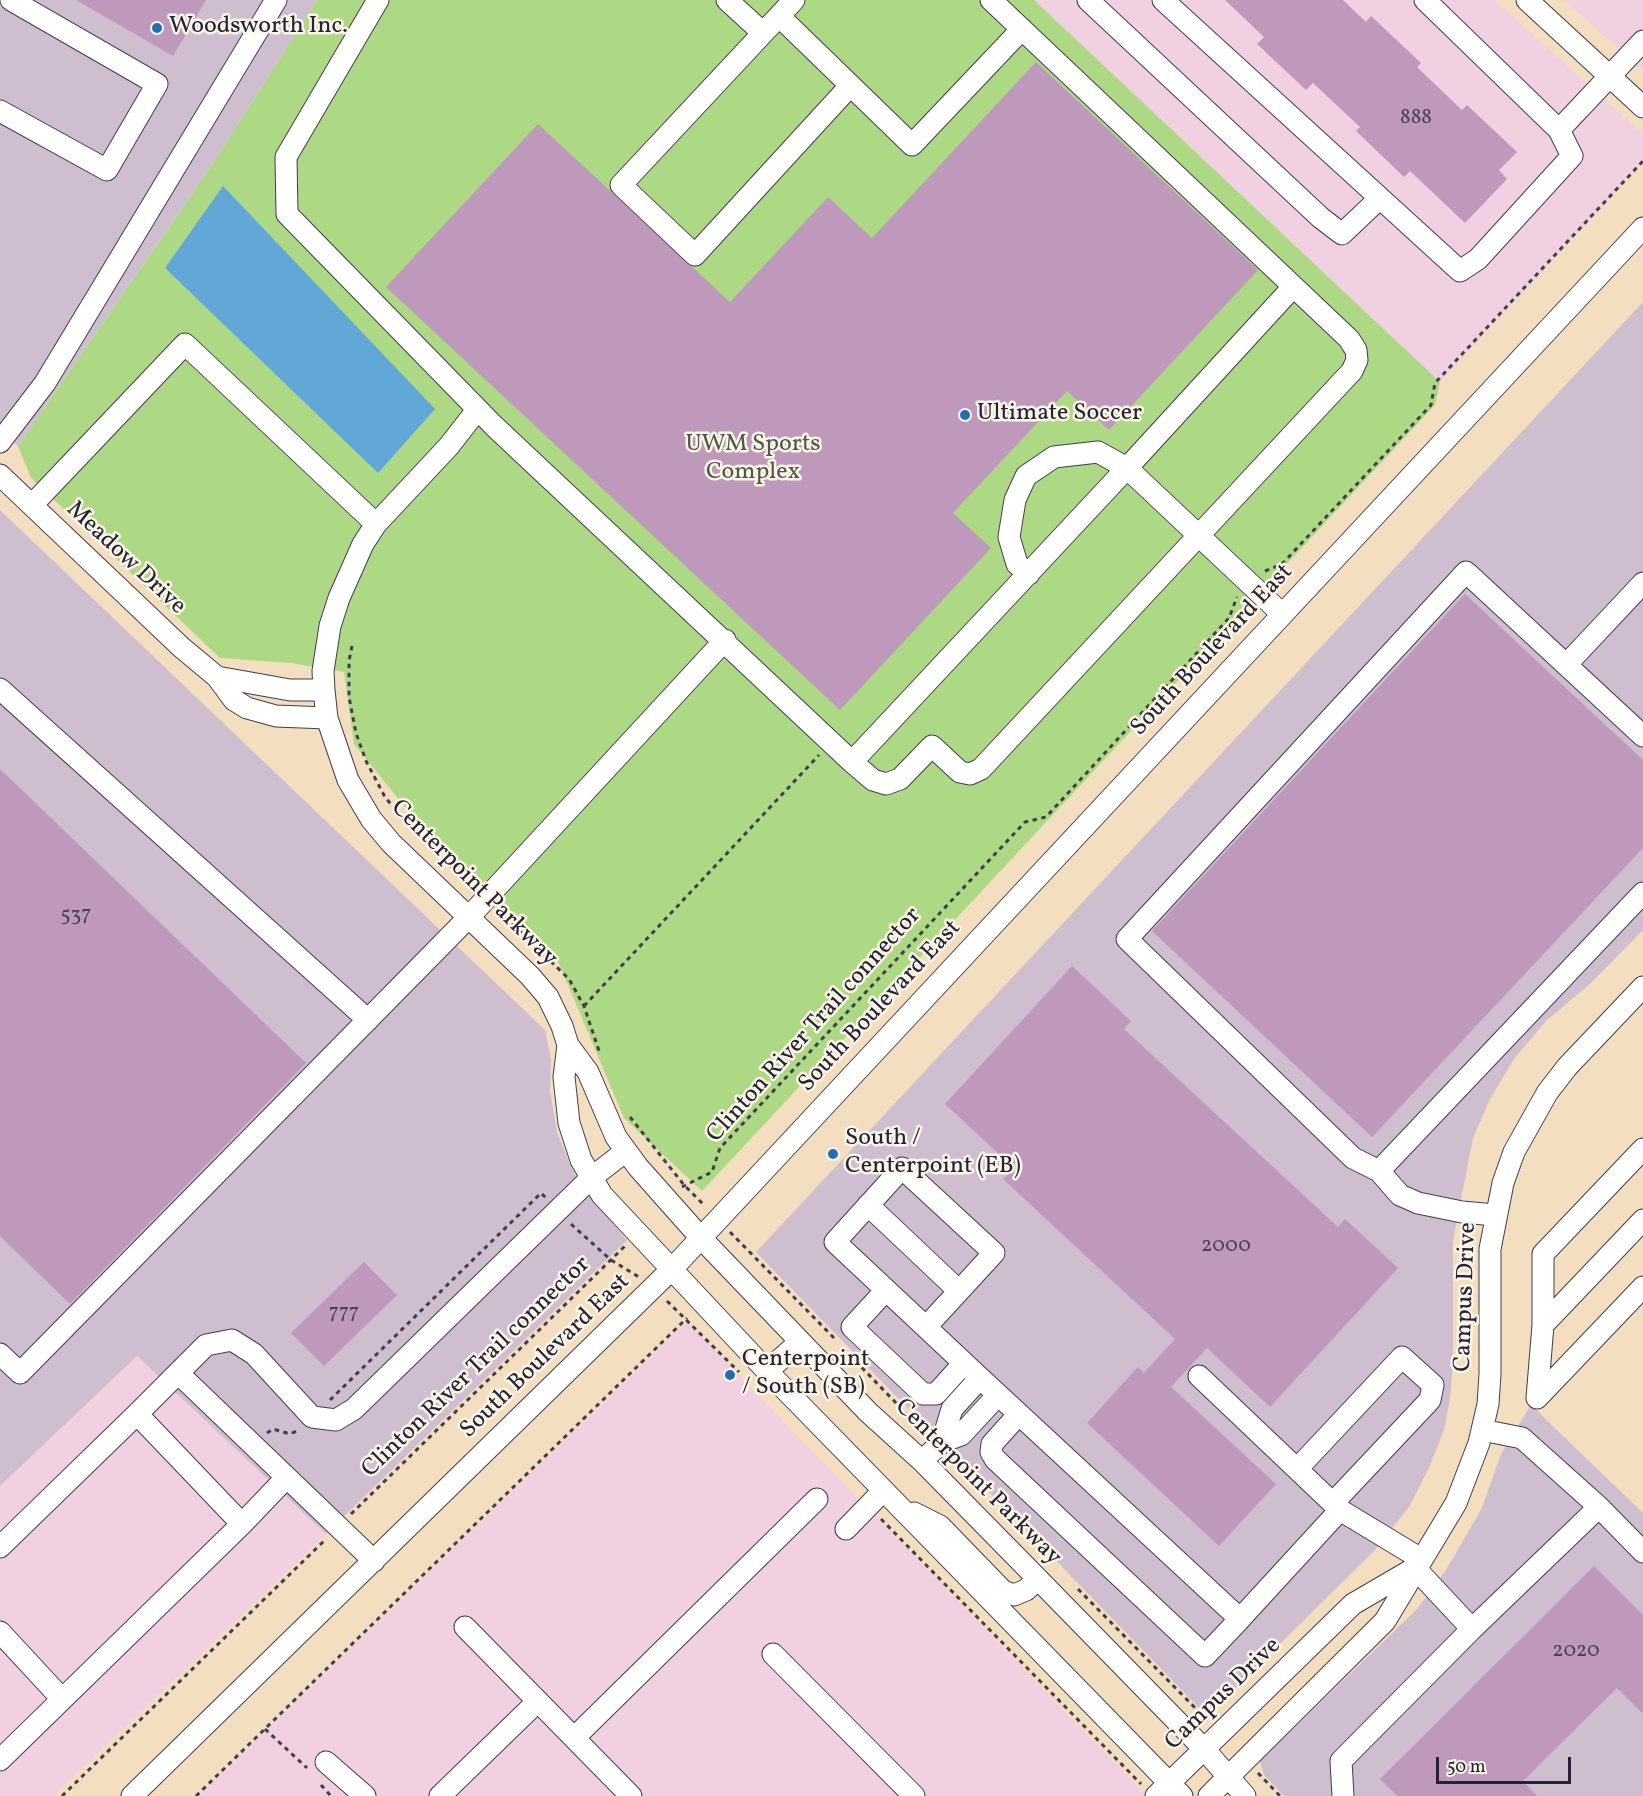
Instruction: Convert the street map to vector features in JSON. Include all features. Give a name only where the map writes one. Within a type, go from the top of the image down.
[{"type":"street","points":[[0,111],[107,170],[157,84],[11,0]]},
{"type":"street","points":[[0,442],[45,383],[276,0]]},
{"type":"street","points":[[378,0],[286,157],[287,214],[477,410],[725,640],[852,762],[873,780],[886,784],[900,779],[932,746],[960,771],[970,774],[981,769],[1352,370],[1356,360],[1356,350],[1349,339],[991,0]]},
{"type":"street","points":[[726,0],[763,33]]},
{"type":"street","points":[[794,0],[621,185],[695,255],[850,86]]},
{"type":"street","points":[[1088,0],[1321,219],[1342,234],[1380,198]]},
{"type":"street","points":[[1163,0],[1460,271],[1478,259],[1572,156],[1559,130],[1425,0]]},
{"type":"street","points":[[1527,0],[1643,107]]},
{"type":"street","points":[[779,16],[912,145],[1022,28]]},
{"type":"street","points":[[1559,130],[1643,41]]},
{"type":"street","name":"South Boulevard East","points":[[132,1796],[701,1238],[1643,228]]},
{"type":"street","points":[[852,762],[1029,574],[1293,287]]},
{"type":"street","points":[[32,505],[185,344],[376,524]]},
{"type":"street","name":"Centerpoint Parkway","points":[[477,410],[449,446],[376,524],[363,544],[339,597],[330,626],[323,671],[327,718],[344,770],[371,819],[398,850],[541,988],[558,1016],[568,1046],[588,1072],[603,1112],[626,1152],[701,1238],[868,1412],[922,1461],[1204,1749],[1245,1796]]},
{"type":"street","points":[[1029,574],[1017,564],[1009,537],[1015,500],[1026,476],[1054,457],[1098,452],[1127,468],[1282,614]]},
{"type":"street","name":"Meadow Drive","points":[[0,475],[182,647],[217,677],[234,700],[255,711],[276,716],[327,718]]},
{"type":"street","points":[[1495,1215],[1462,1212],[1418,1203],[1400,1195],[1379,1171],[1353,1158],[1127,939],[1466,572],[1643,736]]},
{"type":"street","points":[[1566,665],[1643,583]]},
{"type":"street","points":[[0,1354],[20,1373],[469,917],[725,640]]},
{"type":"street","points":[[217,677],[290,690],[324,690]]},
{"type":"street","points":[[0,688],[368,1020]]},
{"type":"street","points":[[1379,1171],[1643,893]]},
{"type":"street","name":"Campus Drive","points":[[1209,1796],[1385,1621],[1456,1503],[1482,1430],[1490,1374],[1489,1274],[1495,1215],[1514,1152],[1547,1093],[1568,1067],[1643,987]]},
{"type":"street","name":"Centerpoint Parkway","points":[[568,1046],[564,1077],[569,1124],[581,1160],[591,1178],[637,1234],[889,1497],[1162,1791]]},
{"type":"street","points":[[1643,1149],[1543,1254],[1543,1325],[1537,1398],[1643,1287]]},
{"type":"street","points":[[0,1547],[206,1345],[232,1340],[254,1354],[312,1417],[336,1420],[354,1409],[591,1178],[626,1152]]},
{"type":"street","points":[[926,1327],[994,1253],[902,1168],[835,1242],[998,1395],[1239,1619]]},
{"type":"street","points":[[868,1205],[959,1291]]},
{"type":"street","points":[[1543,1325],[1643,1220]]},
{"type":"street","points":[[886,1290],[852,1327],[922,1394],[936,1394],[964,1363]]},
{"type":"street","points":[[766,1371],[800,1342]]},
{"type":"street","points":[[1019,1414],[992,1444],[991,1452],[995,1459],[1205,1656],[1430,1400],[1433,1385],[1402,1357],[1297,1468]]},
{"type":"street","points":[[178,1372],[374,1561]]},
{"type":"street","points":[[1199,1376],[1337,1506],[1418,1563],[1472,1629]]},
{"type":"street","points":[[942,1442],[952,1409],[980,1378]]},
{"type":"street","points":[[922,1461],[942,1442],[961,1435],[998,1395]]},
{"type":"street","points":[[137,1414],[242,1524]]},
{"type":"street","points":[[1482,1430],[1522,1438],[1599,1507],[1643,1552]]},
{"type":"street","points":[[0,1760],[242,1524],[286,1478]]},
{"type":"street","points":[[846,1528],[889,1497],[940,1526],[1003,1591],[1014,1595],[1026,1590],[1038,1579]]},
{"type":"street","points":[[574,1738],[817,1499]]},
{"type":"street","points":[[1343,1796],[1341,1761],[1472,1629],[1599,1507]]},
{"type":"street","name":"Campus Drive","points":[[1162,1791],[1353,1604],[1418,1563]]},
{"type":"street","points":[[465,1627],[631,1796]]},
{"type":"street","points":[[0,1632],[63,1699]]},
{"type":"street","points":[[773,1654],[914,1796]]},
{"type":"street","points":[[440,1796],[538,1701]]},
{"type":"street","points":[[319,1772],[365,1796]]},
{"type":"path","points":[[1262,571],[1282,564],[1431,405],[1435,383],[1643,161]]},
{"type":"path","name":"Clinton River Trail connector","points":[[669,1200],[684,1185],[712,1172],[720,1148],[1025,822],[1046,817],[1229,618],[1239,593]]},
{"type":"path","points":[[352,646],[349,661],[349,697],[356,733],[366,761],[385,797],[409,826],[476,890]]},
{"type":"path","points":[[584,1006],[825,749]]},
{"type":"path","points":[[493,906],[569,980],[584,1006],[601,1058]]},
{"type":"path","points":[[626,1112],[696,1197]]},
{"type":"path","points":[[329,1400],[541,1193],[550,1203]]},
{"type":"path","points":[[566,1220],[611,1260],[630,1269]]},
{"type":"path","name":"Clinton River Trail connector","points":[[346,1519],[637,1234]]},
{"type":"path","points":[[738,1240],[921,1429]]},
{"type":"path","points":[[196,1796],[691,1314]]},
{"type":"path","points":[[261,1438],[273,1429],[290,1434],[297,1432],[304,1425]]},
{"type":"path","points":[[876,1513],[1162,1791]]},
{"type":"path","points":[[62,1796],[330,1535]]},
{"type":"path","points":[[265,1729],[319,1772],[331,1796]]},
{"type":"path","points":[[1256,1771],[1280,1796]]},
{"type":"shaded area","points":[[0,0],[317,0],[210,168],[18,446],[0,429]]},
{"type":"shaded area","points":[[1034,0],[1495,0],[1643,134],[1643,162],[1440,382]]},
{"type":"shaded area","points":[[1564,0],[1643,0],[1643,71]]},
{"type":"shaded area","points":[[1643,302],[1643,930],[1591,983],[1546,1021],[1514,1059],[1490,1099],[1473,1138],[1453,1241],[1453,1361],[1450,1399],[1444,1430],[1429,1468],[1409,1507],[1374,1551],[1207,1716],[756,1252]]},
{"type":"shaded area","points":[[0,510],[545,1030],[551,1059],[550,1091],[557,1132],[571,1167],[585,1191],[627,1240],[326,1534],[137,1356],[0,1486]]},
{"type":"shaded area","points":[[687,1322],[1147,1796],[199,1796]]},
{"type":"shaded area","points":[[137,1356],[326,1534],[53,1796],[0,1796],[0,1486]]},
{"type":"shaded area","points":[[1531,1405],[1643,1513],[1643,1796],[1284,1796],[1264,1775],[1260,1761],[1418,1608],[1446,1570],[1482,1508],[1501,1454]]},
{"type":"green space","name":"UWM Sports Complex","points":[[317,0],[1034,0],[1440,382],[1435,405],[702,1191],[624,1118],[555,954],[413,817],[354,744],[344,672],[291,663],[220,658],[31,478],[18,446],[210,168]]},
{"type":"water","points":[[223,186],[435,409],[378,473],[165,268]]},
{"type":"building","name":"Woodsworth Inc.","points":[[76,0],[206,0],[173,56]]},
{"type":"building","points":[[1225,0],[1343,0],[1366,22],[1371,16],[1421,63],[1417,67],[1462,110],[1467,105],[1517,152],[1499,170],[1507,179],[1465,223],[1410,171],[1404,177],[1356,131],[1360,127],[1313,83],[1306,90],[1257,44],[1264,37]]},
{"type":"building","name":"Ultimate Soccer","points":[[1036,62],[1258,270],[1109,430],[1067,391],[953,513],[991,548],[840,710],[386,287],[538,124],[730,302],[828,197],[872,238]]},
{"type":"building","points":[[1465,594],[1643,760],[1643,848],[1372,1137],[1152,931]]},
{"type":"building","points":[[0,769],[306,1063],[70,1304],[0,1236]]},
{"type":"building","points":[[1072,966],[1131,1021],[1124,1029],[1338,1227],[1345,1219],[1398,1268],[1270,1407],[1207,1348],[1171,1387],[1276,1484],[1219,1546],[1087,1423],[1138,1367],[1144,1373],[1175,1339],[1003,1179],[1014,1168],[945,1104]]},
{"type":"building","points":[[364,1262],[397,1295],[324,1366],[291,1333]]},
{"type":"building","points":[[1594,1566],[1643,1615],[1643,1714],[1617,1688],[1523,1781],[1537,1796],[1397,1796],[1380,1779]]},
{"type":"place","name":"Woodsworth Inc.","points":[[157,28]]},
{"type":"place","name":"Ultimate Soccer","points":[[965,415]]},
{"type":"place","name":"South / Centerpoint (EB)","points":[[833,1154]]},
{"type":"place","name":"Centerpoint / South (SB)","points":[[730,1375]]}]
